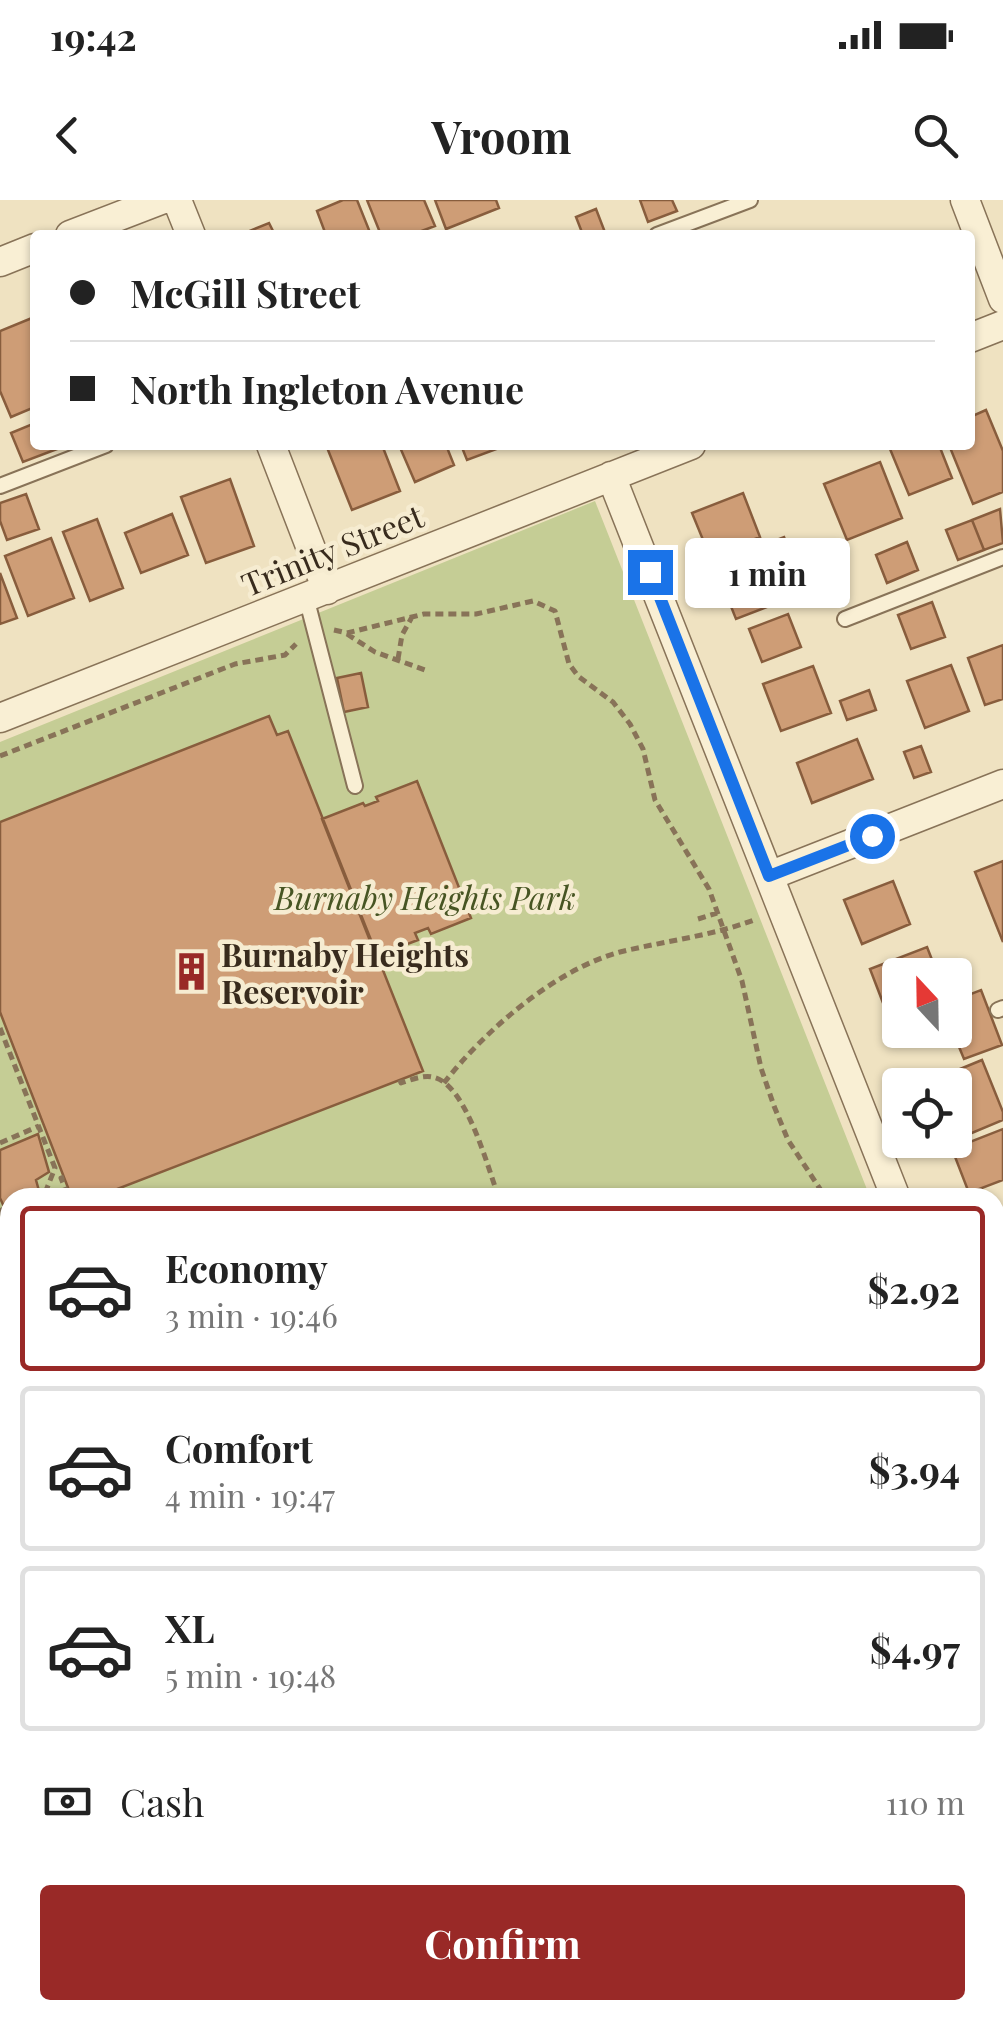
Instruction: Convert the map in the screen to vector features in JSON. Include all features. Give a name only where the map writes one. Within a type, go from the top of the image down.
[{"type":"street","points":[[83,230],[161,200]]},
{"type":"street","points":[[177,200],[188,230]]},
{"type":"street","points":[[965,200],[1003,299]]},
{"type":"street","points":[[0,262],[30,250]]},
{"type":"street","points":[[975,336],[1003,325]]},
{"type":"street","points":[[273,450],[316,593]]},
{"type":"street","name":"Trinity Street","points":[[0,718],[678,450]]},
{"type":"street","points":[[611,476],[892,1188]]},
{"type":"street","points":[[769,876],[1003,784]]},
{"type":"lane","points":[[670,230],[750,200]]},
{"type":"lane","points":[[0,486],[93,450]]},
{"type":"lane","points":[[844,619],[1003,558]]},
{"type":"lane","points":[[316,593],[315,625],[354,786]]},
{"type":"path","points":[[346,633],[436,612],[476,614],[532,601],[555,611],[570,664],[630,724],[643,749],[655,800],[703,878],[726,930],[774,1106],[788,1140],[819,1188]]},
{"type":"path","points":[[398,659],[402,635],[412,618]]},
{"type":"path","points":[[0,756],[235,664],[286,655],[315,625],[346,633],[375,652],[425,670]]},
{"type":"path","points":[[698,919],[717,913]]},
{"type":"path","points":[[444,1083],[466,1055],[512,1014],[592,962],[754,920]]},
{"type":"path","points":[[0,1028],[54,1168],[47,1188]]},
{"type":"path","points":[[0,1051],[8,1048]]},
{"type":"path","points":[[400,1080],[401,1083],[430,1076],[444,1083],[464,1106],[495,1188]]},
{"type":"path","points":[[0,1143],[39,1126]]},
{"type":"path","points":[[64,1177],[61,1178],[65,1188]]},
{"type":"green space","name":"Burnaby Heights Park","points":[[595,501],[866,1188],[0,1188],[0,742]]},
{"type":"building","points":[[343,200],[357,200],[369,230],[324,230],[317,211]]},
{"type":"building","points":[[367,200],[424,200],[435,226],[424,230],[379,230]]},
{"type":"building","points":[[435,200],[496,200],[499,208],[446,229]]},
{"type":"building","points":[[640,200],[672,200],[677,211],[648,222]]},
{"type":"building","points":[[596,209],[604,230],[581,230],[576,217]]},
{"type":"building","points":[[269,223],[272,230],[252,230]]},
{"type":"building","points":[[30,319],[30,409],[11,417],[0,391],[0,331]]},
{"type":"building","points":[[986,410],[1003,451],[1003,492],[973,504],[951,450],[975,450],[975,415]]},
{"type":"building","points":[[30,425],[30,450],[54,450],[23,462],[11,433]]},
{"type":"building","points":[[328,450],[384,450],[400,491],[352,510]]},
{"type":"building","points":[[401,450],[448,450],[454,465],[415,482]]},
{"type":"building","points":[[463,450],[494,450],[467,460]]},
{"type":"building","points":[[890,450],[941,450],[952,478],[909,495]]},
{"type":"building","points":[[880,462],[902,518],[847,540],[824,484]]},
{"type":"building","points":[[230,479],[254,546],[206,563],[181,497]]},
{"type":"building","points":[[743,493],[760,537],[710,557],[692,513]]},
{"type":"building","points":[[26,494],[39,529],[7,540],[0,521],[0,503]]},
{"type":"building","points":[[1000,509],[1003,543],[984,550],[972,520]]},
{"type":"building","points":[[172,514],[188,555],[141,573],[125,533]]},
{"type":"building","points":[[97,519],[123,588],[90,601],[63,532]]},
{"type":"building","points":[[972,520],[984,550],[958,560],[946,530]]},
{"type":"building","points":[[784,537],[805,592],[736,619],[714,564]]},
{"type":"building","points":[[51,538],[74,598],[28,616],[5,556]]},
{"type":"building","points":[[907,542],[918,570],[887,583],[876,555]]},
{"type":"building","points":[[0,573],[17,618],[0,624]]},
{"type":"building","points":[[932,602],[945,637],[911,649],[898,615]]},
{"type":"building","points":[[788,614],[801,647],[762,662],[749,629]]},
{"type":"building","points":[[1003,645],[1003,699],[985,705],[968,658]]},
{"type":"building","points":[[951,665],[969,711],[925,728],[907,681]]},
{"type":"building","points":[[813,666],[831,713],[781,731],[763,684]]},
{"type":"building","points":[[361,673],[368,707],[344,712],[337,678]]},
{"type":"building","points":[[869,690],[876,710],[847,720],[840,701]]},
{"type":"building","name":"Burnaby Heights Reservoir","points":[[269,716],[277,735],[288,731],[423,1071],[120,1188],[68,1188],[0,1012],[0,822]]},
{"type":"building","points":[[857,739],[873,779],[812,803],[797,763]]},
{"type":"building","points":[[921,746],[931,772],[914,778],[904,752]]},
{"type":"building","points":[[417,781],[471,918],[431,934],[428,928],[415,933],[418,940],[376,956],[322,819],[378,801],[376,797]]},
{"type":"building","points":[[1003,861],[1003,942],[975,872]]},
{"type":"building","points":[[893,881],[910,924],[862,944],[844,900]]},
{"type":"building","points":[[927,947],[931,958],[898,958]]},
{"type":"building","points":[[882,964],[882,1000],[870,969]]},
{"type":"building","points":[[981,990],[1002,1045],[964,1059],[959,1048],[972,1048],[972,993]]},
{"type":"building","points":[[982,1060],[1003,1120],[972,1133],[972,1068],[963,1068]]},
{"type":"building","points":[[1003,1129],[1003,1180],[982,1188],[967,1188],[955,1158],[972,1158],[972,1141]]},
{"type":"building","points":[[38,1134],[49,1172],[36,1180],[38,1188],[0,1188],[0,1150]]},
{"type":"place","name":"Burnaby Heights Reservoir","points":[[191,971]]},
{"type":"route","points":[[650,572],[769,876],[872,836]]}]
